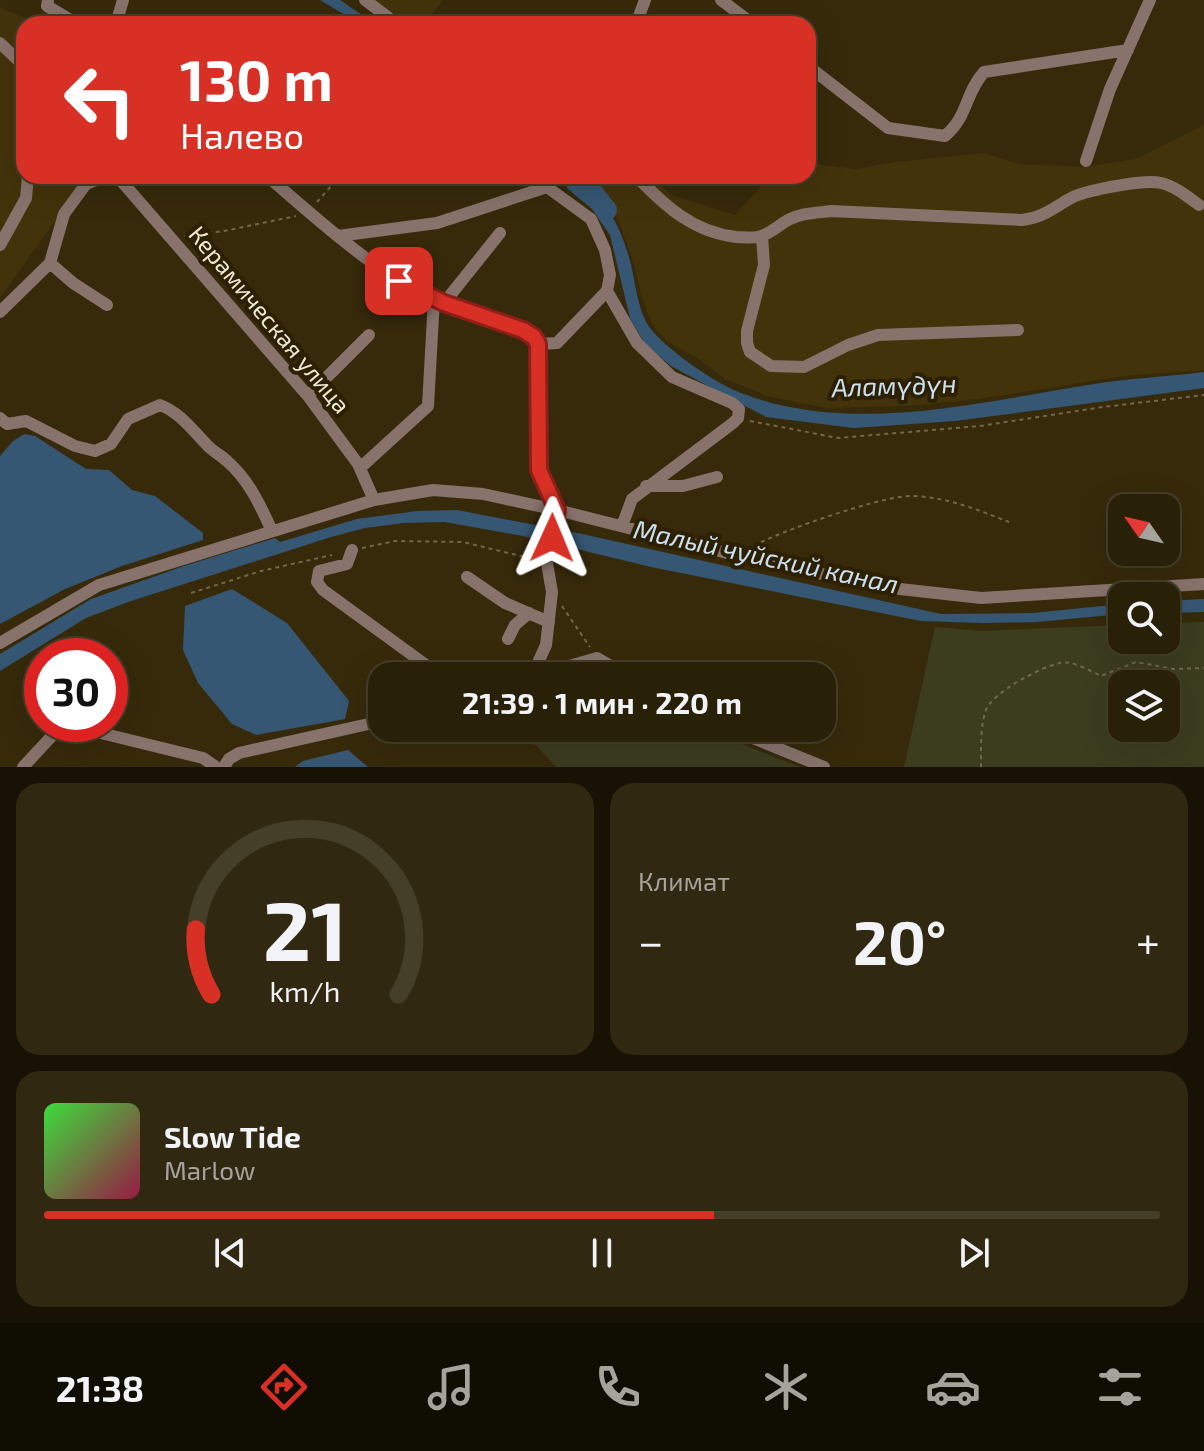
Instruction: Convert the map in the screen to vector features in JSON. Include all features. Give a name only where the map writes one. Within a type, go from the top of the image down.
[{"type":"street","points":[[48,0],[47,6],[64,16]]},
{"type":"street","points":[[365,0],[386,16]]},
{"type":"street","points":[[721,0],[742,16]]},
{"type":"street","points":[[1086,161],[1110,89],[1150,0]]},
{"type":"street","points":[[0,43],[16,58]]},
{"type":"street","points":[[816,72],[888,128],[945,136],[959,124],[974,83],[984,72],[1128,50]]},
{"type":"street","points":[[644,184],[673,212],[698,226],[721,235],[753,238],[804,214],[831,211],[1022,220],[1052,212],[1069,199],[1088,191],[1151,182],[1177,189],[1199,205]]},
{"type":"street","points":[[0,245],[26,198],[27,184]]},
{"type":"street","points":[[0,312],[50,263],[64,214],[86,184]]},
{"type":"street","name":"Керамическая улица","points":[[124,184],[308,396],[360,468],[374,500]]},
{"type":"street","points":[[277,184],[338,236],[399,281],[439,301],[523,330],[538,344],[539,470],[556,516],[548,559],[552,592],[549,622],[546,645],[539,662]]},
{"type":"street","points":[[338,236],[437,223],[544,184]]},
{"type":"street","points":[[538,344],[557,343],[607,291],[610,275],[599,231],[591,219],[552,184]]},
{"type":"street","points":[[360,468],[428,406],[439,301],[500,233]]},
{"type":"street","points":[[762,236],[764,265],[747,331],[747,343],[750,352],[771,366],[804,367],[848,345],[878,335],[1018,330]]},
{"type":"street","points":[[50,263],[73,283],[107,305]]},
{"type":"street","points":[[607,291],[637,343],[672,377],[739,409],[738,418],[632,499],[622,526]]},
{"type":"street","points":[[308,396],[369,335]]},
{"type":"street","points":[[2,423],[26,421],[75,446],[95,451],[111,444],[128,419],[160,405],[196,430],[231,464],[255,495],[272,531]]},
{"type":"street","points":[[646,486],[683,486],[717,477]]},
{"type":"street","points":[[0,643],[99,585],[374,500],[433,490],[483,494],[556,516],[622,526],[739,556],[882,587],[981,598],[1204,584]]},
{"type":"street","points":[[352,550],[347,564],[319,571],[317,582],[323,590],[422,662]]},
{"type":"street","points":[[467,577],[505,603],[549,622]]},
{"type":"street","points":[[508,639],[515,625],[529,613]]},
{"type":"street","points":[[583,662],[597,658],[604,662]]},
{"type":"street","points":[[224,767],[229,759],[239,753],[368,724]]},
{"type":"street","points":[[128,740],[203,758],[216,767]]},
{"type":"street","points":[[23,767],[46,742]]},
{"type":"street","points":[[762,742],[824,767]]},
{"type":"path","points":[[171,238],[281,221],[309,211],[333,184]]},
{"type":"path","points":[[738,418],[838,438],[980,426],[1204,395]]},
{"type":"path","points":[[739,556],[758,543],[841,512],[911,495],[958,503],[1009,522]]},
{"type":"path","points":[[191,593],[261,571],[395,541],[463,542],[548,559]]},
{"type":"path","points":[[552,592],[597,658]]},
{"type":"path","points":[[981,767],[986,711],[995,695],[1061,662],[1079,665],[1101,676],[1136,662],[1174,669],[1204,668]]},
{"type":"shaded area","points":[[372,0],[443,0],[430,16],[395,16]]},
{"type":"shaded area","points":[[0,7],[20,16],[16,16],[16,184],[81,184],[0,298]]},
{"type":"shaded area","points":[[49,11],[57,16],[31,16]]},
{"type":"shaded area","points":[[1204,125],[1204,370],[1123,376],[978,399],[907,406],[826,408],[771,397],[725,379],[668,342],[653,326],[619,222],[593,184],[659,184],[672,195],[735,215],[763,184],[816,184],[816,164],[855,169],[984,153],[1019,164],[1085,167],[1136,159]]},
{"type":"green space","points":[[1204,622],[1204,767],[904,767],[935,627],[982,631],[1108,626],[1108,654],[1180,654],[1180,623]]},
{"type":"green space","points":[[522,742],[737,742],[800,767],[556,767],[536,745]]},
{"type":"water","points":[[320,0],[340,0],[363,16],[347,16]]},
{"type":"water","points":[[565,184],[585,184],[613,217],[629,257],[643,314],[652,331],[686,361],[714,379],[736,391],[780,405],[826,412],[873,414],[921,411],[1107,382],[1204,372],[1204,388],[955,421],[854,428],[766,417],[671,366],[645,344],[630,318],[610,235],[592,209]]},
{"type":"water","points":[[24,434],[35,436],[86,469],[109,470],[132,490],[155,496],[203,533],[203,540],[122,566],[65,589],[0,624],[0,456]]},
{"type":"water","points":[[457,510],[582,534],[941,614],[1033,613],[1108,605],[1108,615],[1037,622],[921,621],[445,522],[365,528],[331,537],[128,602],[86,618],[54,638],[26,638],[91,599],[184,566],[275,538],[280,542],[357,519],[417,511]]},
{"type":"water","points":[[232,589],[287,623],[349,701],[345,719],[256,735],[232,724],[198,683],[183,650],[185,606]]},
{"type":"water","points":[[1204,599],[1204,612],[1180,613],[1180,600]]},
{"type":"water","points":[[24,639],[24,656],[0,671],[0,654]]},
{"type":"water","points":[[348,750],[368,767],[295,767],[303,761]]},
{"type":"waterway","name":"Аламүдүн","points":[[584,184],[607,210]]},
{"type":"route","points":[[399,281],[444,303],[523,330],[534,337],[538,344],[539,470],[557,510],[552,538]]},
{"type":"water label","name":"Малый чуйский канал","points":[[766,557]]}]
